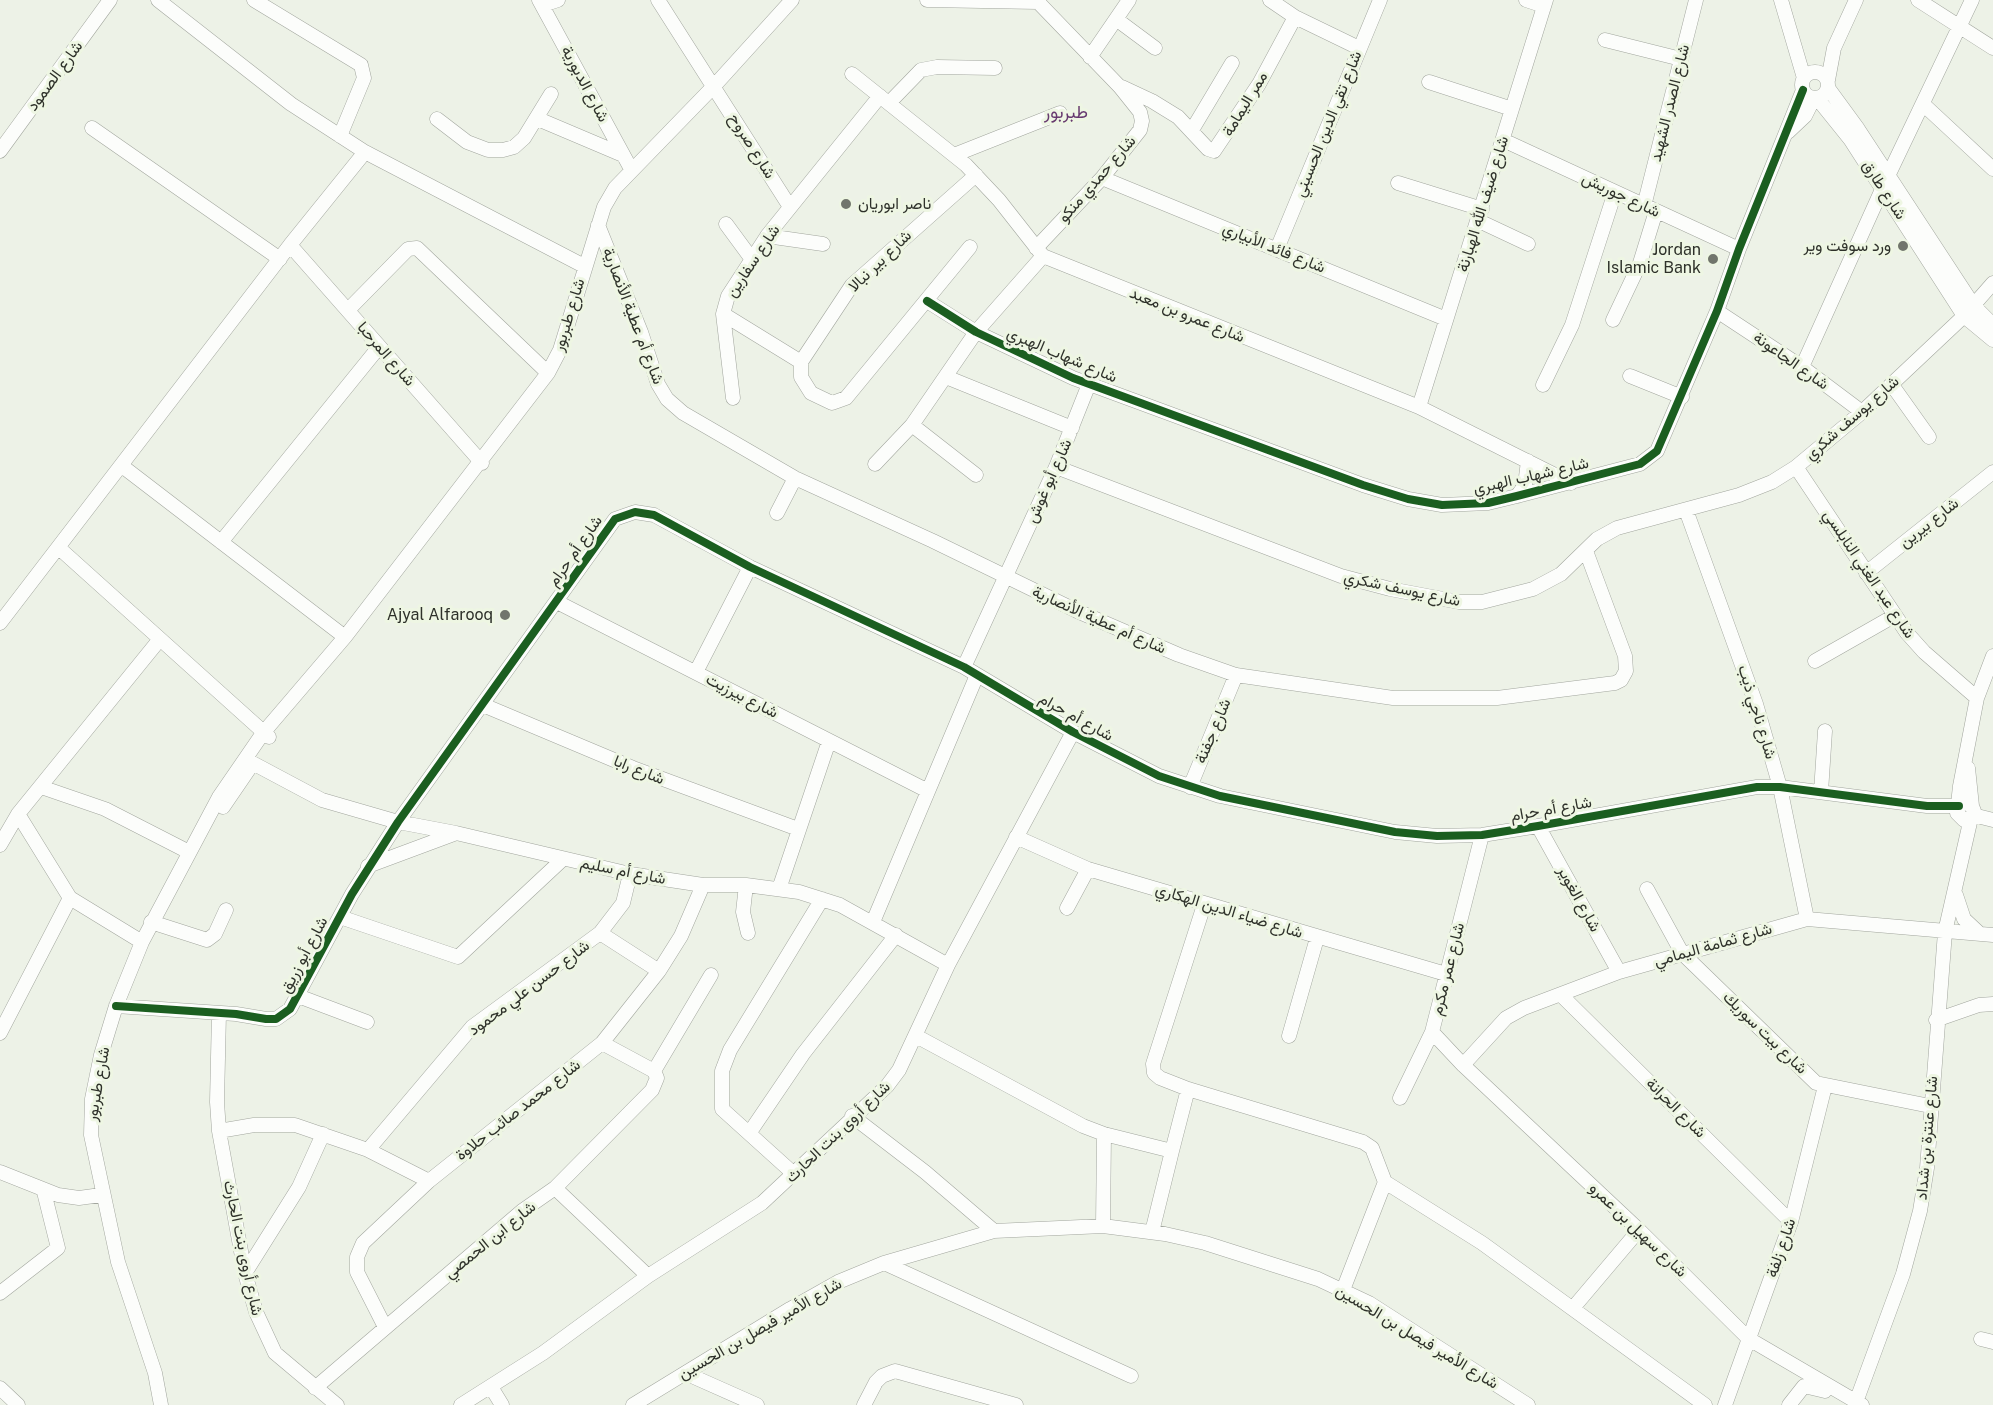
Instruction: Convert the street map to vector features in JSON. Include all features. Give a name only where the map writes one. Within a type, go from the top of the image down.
[{"type":"street","name":"شارع الصمود","points":[[0,151],[110,0]]},
{"type":"street","points":[[254,0],[361,65],[364,78],[340,136]]},
{"type":"street","points":[[541,2],[558,0]]},
{"type":"street","name":"شارع صروح","points":[[658,0],[715,86],[790,207]]},
{"type":"street","points":[[927,0],[1037,1]]},
{"type":"street","points":[[1090,57],[1129,0]]},
{"type":"street","points":[[1270,0],[1295,17],[1359,48]]},
{"type":"street","name":"شارع تقي الدين الحسيني","points":[[1277,249],[1380,0]]},
{"type":"street","points":[[1526,0],[1545,3]]},
{"type":"street","name":"شارع الصدر الشهيد","points":[[1613,320],[1640,263],[1681,59],[1696,0]]},
{"type":"street","name":"شارع طارق","points":[[1781,0],[1815,84],[1850,139],[1885,183],[1969,311],[1993,340]]},
{"type":"street","points":[[1815,84],[1856,0]]},
{"type":"street","points":[[1918,0],[1993,48]]},
{"type":"street","points":[[1802,367],[1885,183],[1972,0]]},
{"type":"street","name":"شارع حمدي منكو","points":[[875,464],[912,425],[976,332],[1140,130],[1142,121],[1140,112],[1120,87],[1037,1]]},
{"type":"street","points":[[165,2],[255,77],[365,152],[584,266]]},
{"type":"street","name":"شارع الدبورية","points":[[541,2],[631,169]]},
{"type":"street","name":"شارع طبربور","points":[[168,1405],[125,1289],[92,1150],[91,1112],[96,1075],[116,1006],[142,942],[192,847],[226,803],[247,764],[269,731],[482,463],[549,373],[560,350],[584,266],[607,200],[631,169],[715,86],[786,3]]},
{"type":"street","name":"شارع ضيف الله الهبارنة","points":[[1419,407],[1545,3]]},
{"type":"street","name":"ممر اليمامة","points":[[1120,87],[1163,107],[1191,130],[1211,151],[1219,147],[1259,84],[1295,17]]},
{"type":"street","points":[[1116,19],[1155,48]]},
{"type":"street","points":[[1605,39],[1681,59]]},
{"type":"street","points":[[1191,130],[1232,63]]},
{"type":"street","name":"شارع سفارين","points":[[801,362],[723,314],[728,296],[751,258],[790,207],[884,100],[921,70],[937,67],[995,68]]},
{"type":"street","name":"شارع عمرو بن معبد","points":[[852,74],[954,154],[976,175],[1040,252],[1419,407],[1571,483]]},
{"type":"street","points":[[1429,82],[1512,109]]},
{"type":"street","name":"شارع شهاب الهبري","points":[[976,332],[1089,384],[1305,465],[1408,499],[1455,506],[1488,503],[1640,464],[1653,457],[1682,397],[1739,249],[1788,132],[1804,116],[1815,84]]},
{"type":"street","points":[[437,119],[467,142],[488,150],[504,150],[514,147],[538,119],[551,94]]},
{"type":"street","points":[[1924,105],[1993,169]]},
{"type":"street","points":[[954,154],[1060,113]]},
{"type":"street","points":[[538,119],[623,154]]},
{"type":"street","points":[[92,128],[280,259]]},
{"type":"street","name":"شارع جوريش","points":[[1503,140],[1739,249]]},
{"type":"street","points":[[0,623],[290,245],[365,152]]},
{"type":"street","name":"شارع بير نبالا","points":[[801,362],[852,285],[976,175]]},
{"type":"street","name":"شارع فائد الأبياري","points":[[1102,178],[1446,319]]},
{"type":"street","points":[[1398,183],[1480,215],[1528,244]]},
{"type":"street","points":[[1543,385],[1572,325],[1615,192]]},
{"type":"street","points":[[726,224],[751,258]]},
{"type":"street","name":"شارع أم عطية الأنصارية","points":[[598,225],[641,332],[658,384],[667,399],[683,413],[795,478],[1120,630],[1236,675],[1394,698],[1497,698],[1615,683],[1626,671],[1625,656],[1586,551]]},
{"type":"street","points":[[767,236],[823,244]]},
{"type":"street","name":"شارع المرحبا","points":[[290,245],[482,463]]},
{"type":"street","points":[[801,362],[801,378],[811,393],[827,402],[841,402],[850,394],[970,247]]},
{"type":"street","points":[[348,310],[408,249],[417,248],[549,373]]},
{"type":"street","name":"شارع يوسف شكري","points":[[1056,467],[1341,576],[1389,589],[1459,602],[1482,602],[1533,589],[1562,574],[1601,535],[1617,528],[1749,492],[1796,467],[1892,385],[1969,311],[1993,283]]},
{"type":"street","points":[[927,301],[976,332]]},
{"type":"street","name":"شارع الجاعونة","points":[[1717,311],[1802,367],[1862,412]]},
{"type":"street","name":"شارع طارق","points":[[1969,311],[1993,325]]},
{"type":"street","points":[[723,314],[733,398]]},
{"type":"street","points":[[221,542],[379,347]]},
{"type":"street","points":[[946,376],[1072,428]]},
{"type":"street","points":[[1630,376],[1682,397]]},
{"type":"street","name":"شارع أبو غوش","points":[[964,667],[1056,467],[1089,384]]},
{"type":"street","points":[[1892,385],[1929,437]]},
{"type":"street","points":[[912,425],[976,476]]},
{"type":"street","points":[[1517,496],[1525,485],[1528,461]]},
{"type":"street","points":[[122,466],[345,637]]},
{"type":"street","name":"شارع عبد الغني النابلسي","points":[[1796,467],[1894,616],[1924,652],[1984,691]]},
{"type":"street","name":"شارع بيرين","points":[[1866,573],[1993,472]]},
{"type":"street","points":[[777,513],[795,478]]},
{"type":"street","name":"شارع ناجي ذيب","points":[[1686,510],[1732,631],[1780,787],[1807,920]]},
{"type":"street","name":"شارع أم حرام","points":[[398,822],[615,519],[627,513],[654,515],[750,567],[964,667],[1073,732],[1159,776],[1190,787],[1395,832],[1437,836],[1482,834],[1538,826],[1729,790],[1780,787],[1927,806],[1965,812],[1993,820]]},
{"type":"street","points":[[58,548],[236,705],[269,731]]},
{"type":"street","points":[[696,672],[750,567]]},
{"type":"street","name":"شارع بيرزيت","points":[[557,602],[927,790]]},
{"type":"street","points":[[1815,661],[1894,616]]},
{"type":"street","points":[[0,845],[18,814],[160,639]]},
{"type":"street","name":"شارع عنترة بن شداد","points":[[1855,1402],[1911,1252],[1927,1168],[1936,1020],[1945,932],[1960,865],[1967,757],[1993,656]]},
{"type":"street","points":[[873,922],[977,675]]},
{"type":"street","name":"شارع جفنة","points":[[1190,787],[1236,675]]},
{"type":"street","name":"شارع رابا","points":[[483,705],[633,768],[798,829]]},
{"type":"street","points":[[1821,792],[1825,731]]},
{"type":"street","name":"شارع أروى بنت الحارث","points":[[461,1405],[491,1387],[648,1276],[762,1203],[894,1078],[948,965],[1073,732]]},
{"type":"street","points":[[779,889],[829,741]]},
{"type":"street","name":"شارع أم سليم","points":[[247,764],[351,811],[630,874],[703,885],[746,885],[779,889],[822,899],[873,922],[948,965]]},
{"type":"street","points":[[41,787],[105,809],[192,847]]},
{"type":"street","points":[[18,814],[70,898],[142,942]]},
{"type":"street","name":"شارع أبو زريق","points":[[116,1006],[276,1019],[290,1010],[368,866],[398,822]]},
{"type":"street","name":"شارع الغوير","points":[[1538,826],[1618,972]]},
{"type":"street","points":[[368,866],[456,833]]},
{"type":"street","name":"شارع عمر مكرم","points":[[1400,1098],[1432,1032],[1482,834]]},
{"type":"street","name":"شارع ضياء الدين الهكاري","points":[[1016,837],[1088,869],[1204,905],[1446,974]]},
{"type":"street","points":[[340,917],[458,957],[563,859]]},
{"type":"street","points":[[1067,908],[1088,869]]},
{"type":"street","name":"شارع حسن علي محمود","points":[[368,1150],[472,1027],[600,933],[623,903],[630,874]]},
{"type":"street","name":"شارع محمد صائب حلاوة","points":[[385,1327],[357,1272],[359,1249],[367,1238],[429,1180],[602,1043],[659,971],[688,925],[703,885]]},
{"type":"street","points":[[746,885],[742,912],[748,933]]},
{"type":"street","name":"شارع بيت سوريك","points":[[1647,889],[1682,953],[1814,1082],[1930,1106]]},
{"type":"street","points":[[1955,890],[1959,910],[1971,927],[1986,934]]},
{"type":"street","points":[[0,1033],[70,898]]},
{"type":"street","points":[[794,1174],[750,1132],[726,1114],[721,1104],[722,1071],[726,1058],[822,899]]},
{"type":"street","points":[[1204,905],[1153,1064],[1154,1073],[1160,1078],[1188,1089],[1368,1144],[1375,1152],[1385,1182],[1482,1243],[1705,1405]]},
{"type":"street","points":[[151,922],[207,940],[215,934],[226,910]]},
{"type":"street","name":"شارع ثمامة اليمامي","points":[[1463,1065],[1510,1015],[1618,972],[1807,920],[1986,934]]},
{"type":"street","points":[[600,933],[659,971]]},
{"type":"street","points":[[750,1132],[803,1054],[896,935]]},
{"type":"street","points":[[1289,1036],[1317,938]]},
{"type":"street","name":"شارع ابن الحمصي","points":[[315,1388],[522,1211],[555,1188],[655,1077],[711,975]]},
{"type":"street","name":"شارع الحرانة","points":[[1561,995],[1791,1222]]},
{"type":"street","points":[[298,996],[367,1022]]},
{"type":"street","points":[[1936,1020],[1979,1005],[1993,1004]]},
{"type":"street","name":"شارع أروى بنت الحارث","points":[[219,1013],[217,1102],[219,1131],[245,1273],[258,1320],[269,1345],[281,1361],[337,1405]]},
{"type":"street","name":"شارع سهيل بن عمرو","points":[[1432,1032],[1463,1065],[1639,1230],[1749,1339],[1855,1402]]},
{"type":"street","points":[[916,1036],[1059,1114],[1104,1134],[1172,1150]]},
{"type":"street","points":[[602,1043],[655,1077]]},
{"type":"street","name":"شارع زلفة","points":[[1725,1405],[1791,1222],[1825,1086]]},
{"type":"street","points":[[1152,1232],[1188,1089]]},
{"type":"street","points":[[852,1116],[925,1172],[994,1231]]},
{"type":"street","points":[[219,1131],[282,1124],[323,1134],[368,1150],[429,1180]]},
{"type":"street","points":[[245,1273],[293,1199],[323,1134]]},
{"type":"street","points":[[1103,1226],[1104,1134]]},
{"type":"street","points":[[0,1172],[44,1191],[68,1197],[101,1195]]},
{"type":"street","points":[[1343,1290],[1385,1182]]},
{"type":"street","points":[[555,1188],[648,1276]]},
{"type":"street","points":[[0,1293],[58,1248],[44,1191]]},
{"type":"street","name":"شارع الأمير فيصل بن الحسين","points":[[633,1405],[818,1293],[884,1263],[994,1231],[1103,1226],[1152,1232],[1205,1243],[1267,1261],[1343,1290],[1395,1319],[1528,1405]]},
{"type":"street","points":[[1573,1308],[1639,1230]]},
{"type":"street","points":[[884,1263],[1131,1376]]},
{"type":"street","points":[[864,1405],[876,1382],[882,1376],[895,1371],[1016,1405]]},
{"type":"street","name":"شارع طبربور","points":[[155,1373],[161,1405]]},
{"type":"street","points":[[685,1373],[757,1405]]},
{"type":"street","points":[[1788,1405],[1797,1392],[1807,1386],[1855,1402]]},
{"type":"street","points":[[491,1387],[502,1405]]},
{"type":"street","points":[[0,1388],[18,1405]]},
{"type":"cycle path","points":[[927,301],[976,332],[1073,378],[1363,485],[1408,499],[1442,505],[1488,503],[1640,464],[1657,451],[1717,311],[1739,249],[1803,90]]},
{"type":"cycle path","points":[[116,1006],[236,1014],[266,1019],[276,1019],[290,1009],[352,894],[398,822],[615,519],[635,512],[654,515],[750,567],[964,667],[1073,732],[1159,776],[1220,796],[1395,832],[1437,836],[1482,835],[1757,787],[1780,787],[1927,806],[1959,806]]},
{"type":"place","name":"ناصر ابوريان","points":[[846,204]]},
{"type":"place","name":"ورد سوفت وير","points":[[1903,246]]},
{"type":"place","name":"Jordan Islamic Bank","points":[[1713,259]]},
{"type":"place","name":"Ajyal Alfarooq","points":[[505,615]]},
{"type":"district","name":"طبربور","points":[[1066,112]]}]
